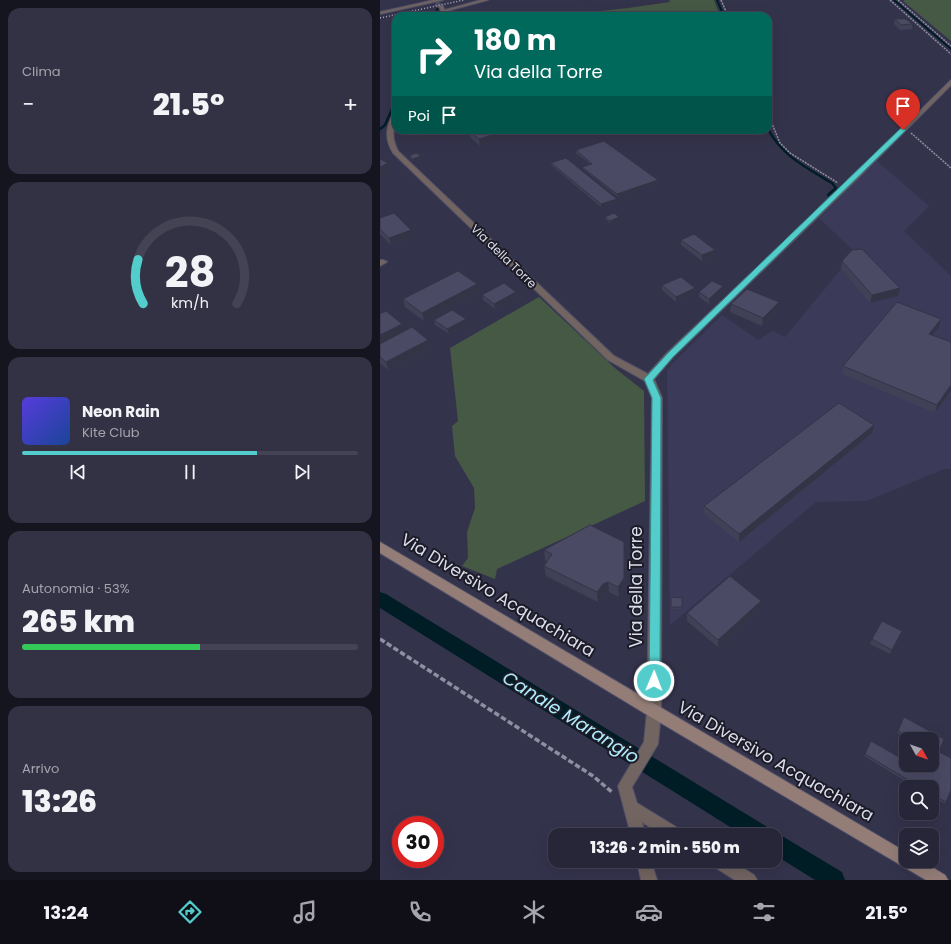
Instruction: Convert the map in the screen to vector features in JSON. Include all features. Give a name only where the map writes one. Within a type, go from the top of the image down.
[{"type":"main road","name":"Via Diversivo Acquachiara","points":[[380,547],[654,712],[899,855]]},
{"type":"main road","name":"Via Diversivo Acquachiara","points":[[920,868],[940,880]]},
{"type":"street","points":[[380,13],[439,6]]},
{"type":"street","points":[[649,379],[670,355],[845,187],[951,82]]},
{"type":"street","name":"Via della Torre","points":[[392,124],[389,139],[395,152],[611,358],[649,379],[657,398],[654,712],[651,744],[620,790]]},
{"type":"street","points":[[620,790],[632,808],[636,828]]},
{"type":"street","points":[[632,808],[665,828]]},
{"type":"street","points":[[646,868],[649,880]]},
{"type":"street","points":[[729,868],[749,880]]},
{"type":"lane","points":[[439,6],[486,0]]},
{"type":"path","points":[[721,0],[726,12]]},
{"type":"path","points":[[890,0],[951,54]]},
{"type":"path","points":[[898,0],[951,46]]},
{"type":"path","points":[[772,124],[780,143],[790,153],[845,187]]},
{"type":"path","points":[[903,130],[910,132],[951,168]]},
{"type":"path","points":[[380,639],[593,776],[620,790]]},
{"type":"shaded area","points":[[877,161],[929,206],[904,231],[951,276],[951,469],[944,469],[867,501],[816,502],[670,625],[667,371],[672,364],[722,315],[758,340],[773,331],[785,337],[850,258],[857,254],[819,218]]},
{"type":"green space","points":[[669,0],[714,0],[718,12],[591,12],[628,8],[670,2]]},
{"type":"green space","points":[[951,0],[951,41],[903,1]]},
{"type":"green space","points":[[539,297],[616,369],[644,391],[645,501],[497,569],[495,579],[462,566],[468,558],[467,532],[475,508],[474,488],[455,456],[452,426],[458,421],[450,348]]},
{"type":"building","points":[[895,19],[906,19],[912,24],[901,25]]},
{"type":"building","points":[[418,134],[432,134],[418,136]]},
{"type":"building","points":[[473,134],[495,134],[479,139]]},
{"type":"building","points":[[604,141],[658,180],[617,194],[582,167],[592,164],[576,150]]},
{"type":"building","points":[[416,153],[421,156],[413,159],[409,156]]},
{"type":"building","points":[[566,158],[617,199],[601,204],[551,163]]},
{"type":"building","points":[[380,159],[388,163],[380,167]]},
{"type":"building","points":[[394,213],[411,230],[389,238],[380,229],[380,218]]},
{"type":"building","points":[[614,213],[619,217],[610,221],[605,217]]},
{"type":"building","points":[[694,234],[715,250],[702,255],[681,240]]},
{"type":"building","points":[[862,249],[900,288],[872,295],[842,261],[852,250]]},
{"type":"building","points":[[458,271],[477,284],[422,313],[403,299]]},
{"type":"building","points":[[681,277],[695,288],[676,297],[662,285]]},
{"type":"building","points":[[712,281],[723,286],[709,299],[699,292]]},
{"type":"building","points":[[504,283],[516,292],[494,304],[482,295]]},
{"type":"building","points":[[747,289],[779,302],[763,318],[731,304]]},
{"type":"building","points":[[897,302],[941,319],[929,334],[951,342],[951,385],[937,405],[843,366]]},
{"type":"building","points":[[452,310],[466,319],[447,329],[434,320]]},
{"type":"building","points":[[386,311],[402,324],[380,335],[380,314]]},
{"type":"building","points":[[412,327],[428,340],[386,362],[380,357],[380,344]]},
{"type":"building","points":[[839,403],[874,425],[739,534],[704,506]]},
{"type":"building","points":[[590,525],[624,542],[624,578],[618,587],[608,582],[603,584],[597,592],[544,566],[552,554],[544,550]]},
{"type":"building","points":[[730,576],[761,601],[718,640],[687,613]]},
{"type":"building","points":[[671,597],[682,598],[682,607],[671,607]]},
{"type":"building","points":[[882,621],[902,631],[892,650],[872,639]]},
{"type":"building","points":[[904,717],[931,732],[900,732],[898,731]]},
{"type":"building","points":[[939,736],[944,739],[939,752]]},
{"type":"building","points":[[871,741],[899,757],[899,772],[939,772],[939,752],[951,758],[951,790],[946,802],[939,798],[939,780],[908,780],[865,754]]},
{"type":"waterway","points":[[717,0],[722,12]]},
{"type":"waterway","points":[[894,0],[951,49]]},
{"type":"waterway","points":[[436,12],[438,7]]},
{"type":"waterway","points":[[380,129],[385,125],[392,109]]},
{"type":"waterway","points":[[771,134],[780,147],[788,154],[804,166],[832,183],[836,188],[828,195]]},
{"type":"waterway","name":"Canale Marangio","points":[[380,599],[751,828]]},
{"type":"waterway","name":"Canale Marangio","points":[[782,847],[834,880]]},
{"type":"tunnel","points":[[436,3],[441,7]]},
{"type":"railway","points":[[408,12],[464,0]]},
{"type":"railway","points":[[380,18],[392,15]]},
{"type":"route","points":[[654,681],[657,398],[649,379],[670,355],[903,130]]}]
